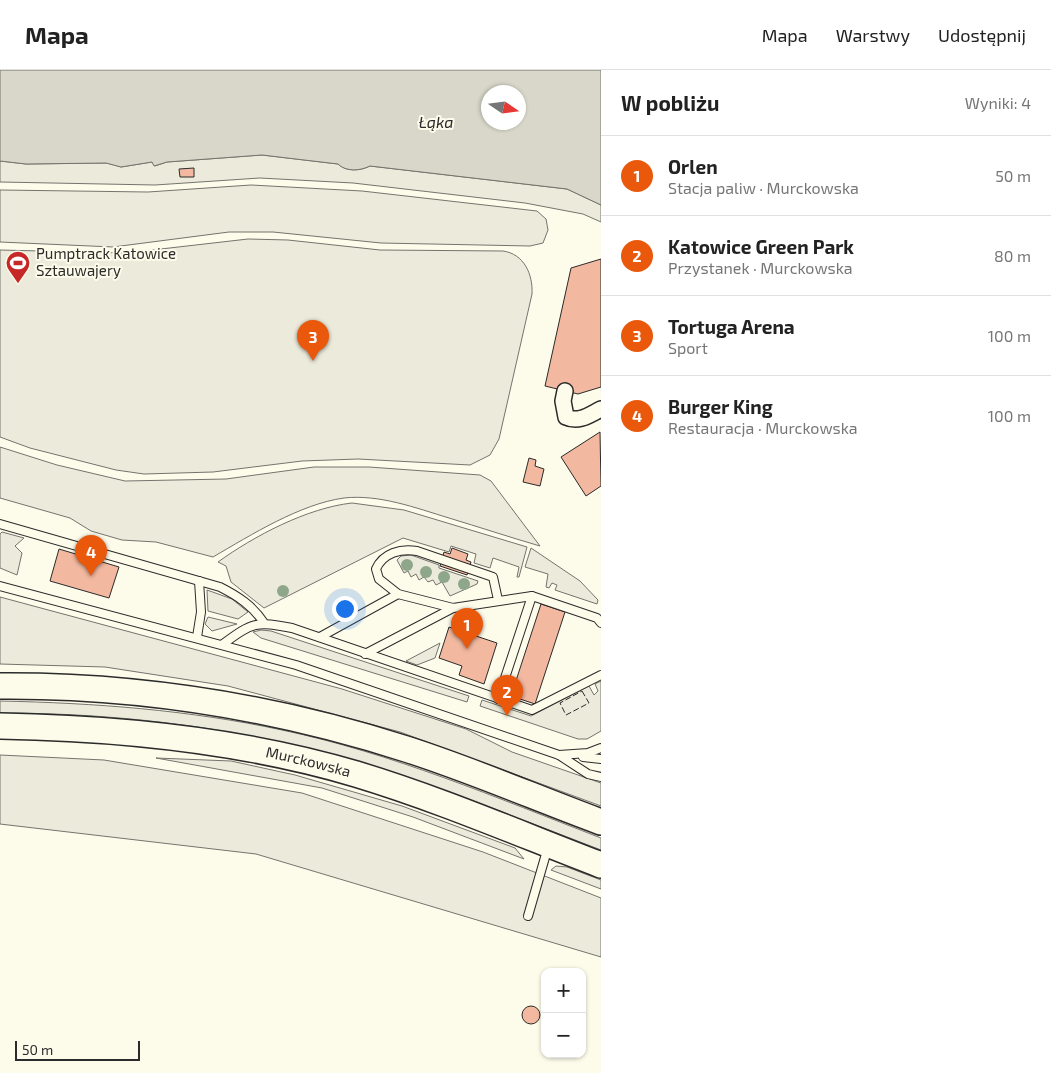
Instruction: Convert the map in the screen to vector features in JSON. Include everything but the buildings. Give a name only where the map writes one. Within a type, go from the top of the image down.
[{"type":"highway","points":[[0,679],[30,686]]},
{"type":"highway","points":[[0,686],[30,686],[214,701],[295,718],[407,749],[601,822]]},
{"type":"highway","name":"Murckowska","points":[[0,726],[129,733],[214,744],[302,760],[355,774],[410,792],[601,865]]},
{"type":"street","points":[[565,391],[563,401],[566,417],[573,421],[601,409]]},
{"type":"lane","points":[[0,524],[220,586],[235,594],[256,610],[264,622]]},
{"type":"lane","points":[[453,608],[398,594],[379,579],[376,569],[380,561],[405,549],[417,551],[493,577],[498,600]]},
{"type":"lane","points":[[197,637],[201,612],[199,581]]},
{"type":"lane","points":[[0,586],[224,644],[296,665],[558,755],[588,774],[601,777]]},
{"type":"lane","points":[[320,637],[398,594]]},
{"type":"lane","points":[[498,699],[532,596]]},
{"type":"lane","points":[[365,654],[453,608],[498,600],[532,596],[597,618],[601,623]]},
{"type":"lane","points":[[224,644],[245,628],[264,622],[320,637],[532,710],[601,675]]},
{"type":"lane","points":[[558,755],[588,753],[601,748]]},
{"type":"lane","points":[[558,755],[601,759]]},
{"type":"lane","points":[[528,916],[549,845]]},
{"type":"shaded area","points":[[262,155],[338,164],[349,169],[358,170],[370,166],[567,189],[601,205],[601,222],[583,214],[525,203],[353,183],[260,178],[155,185],[0,182],[0,161],[26,164],[107,163],[121,167],[152,162],[155,166],[167,162]]},
{"type":"shaded area","points":[[251,185],[362,191],[537,211],[546,219],[548,230],[543,243],[530,246],[381,243],[273,232],[229,232],[113,247],[0,242],[0,190],[148,192]]},
{"type":"shaded area","points":[[248,239],[288,240],[380,250],[503,251],[517,256],[529,272],[532,294],[499,439],[490,455],[470,465],[358,459],[302,461],[213,472],[144,474],[116,470],[30,448],[0,437],[0,250],[126,253]]},
{"type":"shaded area","points":[[0,447],[57,465],[125,481],[226,479],[314,467],[369,467],[480,475],[491,481],[540,546],[411,506],[357,497],[327,501],[293,514],[260,530],[213,557],[156,542],[122,540],[91,531],[70,518],[0,498]]},
{"type":"shaded area","points":[[352,503],[404,510],[527,547],[519,577],[517,577],[519,567],[493,558],[490,568],[474,563],[476,554],[451,546],[449,552],[403,538],[264,608],[231,582],[226,566],[218,562],[264,533],[299,517]]},
{"type":"shaded area","points":[[2,532],[24,538],[15,546],[22,553],[17,575],[0,568],[0,534]]},
{"type":"shaded area","points":[[531,548],[580,581],[598,600],[597,604],[555,590],[557,585],[552,583],[549,588],[546,587],[548,574],[525,567]]},
{"type":"shaded area","points":[[411,555],[439,565],[439,568],[478,581],[477,584],[450,596],[442,582],[436,585],[433,580],[428,582],[424,577],[419,580],[416,574],[411,577],[408,571],[404,573],[397,560],[401,556]]},
{"type":"shaded area","points":[[207,590],[232,599],[248,612],[238,619],[208,611]]},
{"type":"shaded area","points":[[0,597],[342,689],[466,729],[512,752],[601,783],[601,806],[400,732],[228,686],[105,667],[0,664]]},
{"type":"shaded area","points":[[208,617],[237,624],[212,631],[205,624]]},
{"type":"shaded area","points":[[261,630],[271,631],[469,696],[467,702],[261,638],[253,632]]},
{"type":"shaded area","points":[[440,643],[435,658],[417,665],[406,661]]},
{"type":"shaded area","points":[[601,681],[601,731],[587,739],[578,739],[480,706],[482,700],[531,716],[589,686],[594,695],[598,691],[595,684]]},
{"type":"shaded area","points":[[0,701],[106,706],[212,717],[323,740],[364,751],[444,778],[601,838],[601,850],[428,785],[322,752],[243,735],[162,722],[82,715],[0,713]]},
{"type":"shaded area","points":[[0,755],[104,760],[302,793],[483,852],[601,898],[601,957],[256,854],[0,824]]},
{"type":"shaded area","points":[[156,758],[231,761],[295,775],[402,806],[515,848],[524,859],[413,817],[322,788]]},
{"type":"shaded area","points":[[556,866],[567,867],[601,880],[601,889],[551,870]]},
{"type":"water","name":"Łąka","points":[[0,70],[601,70],[601,205],[567,189],[370,166],[358,170],[349,169],[338,164],[262,155],[167,162],[154,166],[152,162],[121,167],[106,163],[26,164],[0,161]]},
{"type":"fence","points":[[582,691],[589,703],[566,715],[560,703],[582,691]]},
{"type":"place","name":"Pumptrack Katowice Sztauwajery","points":[[18,284]]},
{"type":"place","name":"Tortuga Arena","points":[[313,361]]},
{"type":"place","name":"Burger King","points":[[91,576]]},
{"type":"place","name":"Orlen","points":[[467,649]]},
{"type":"place","name":"Katowice Green Park","points":[[507,716]]}]
